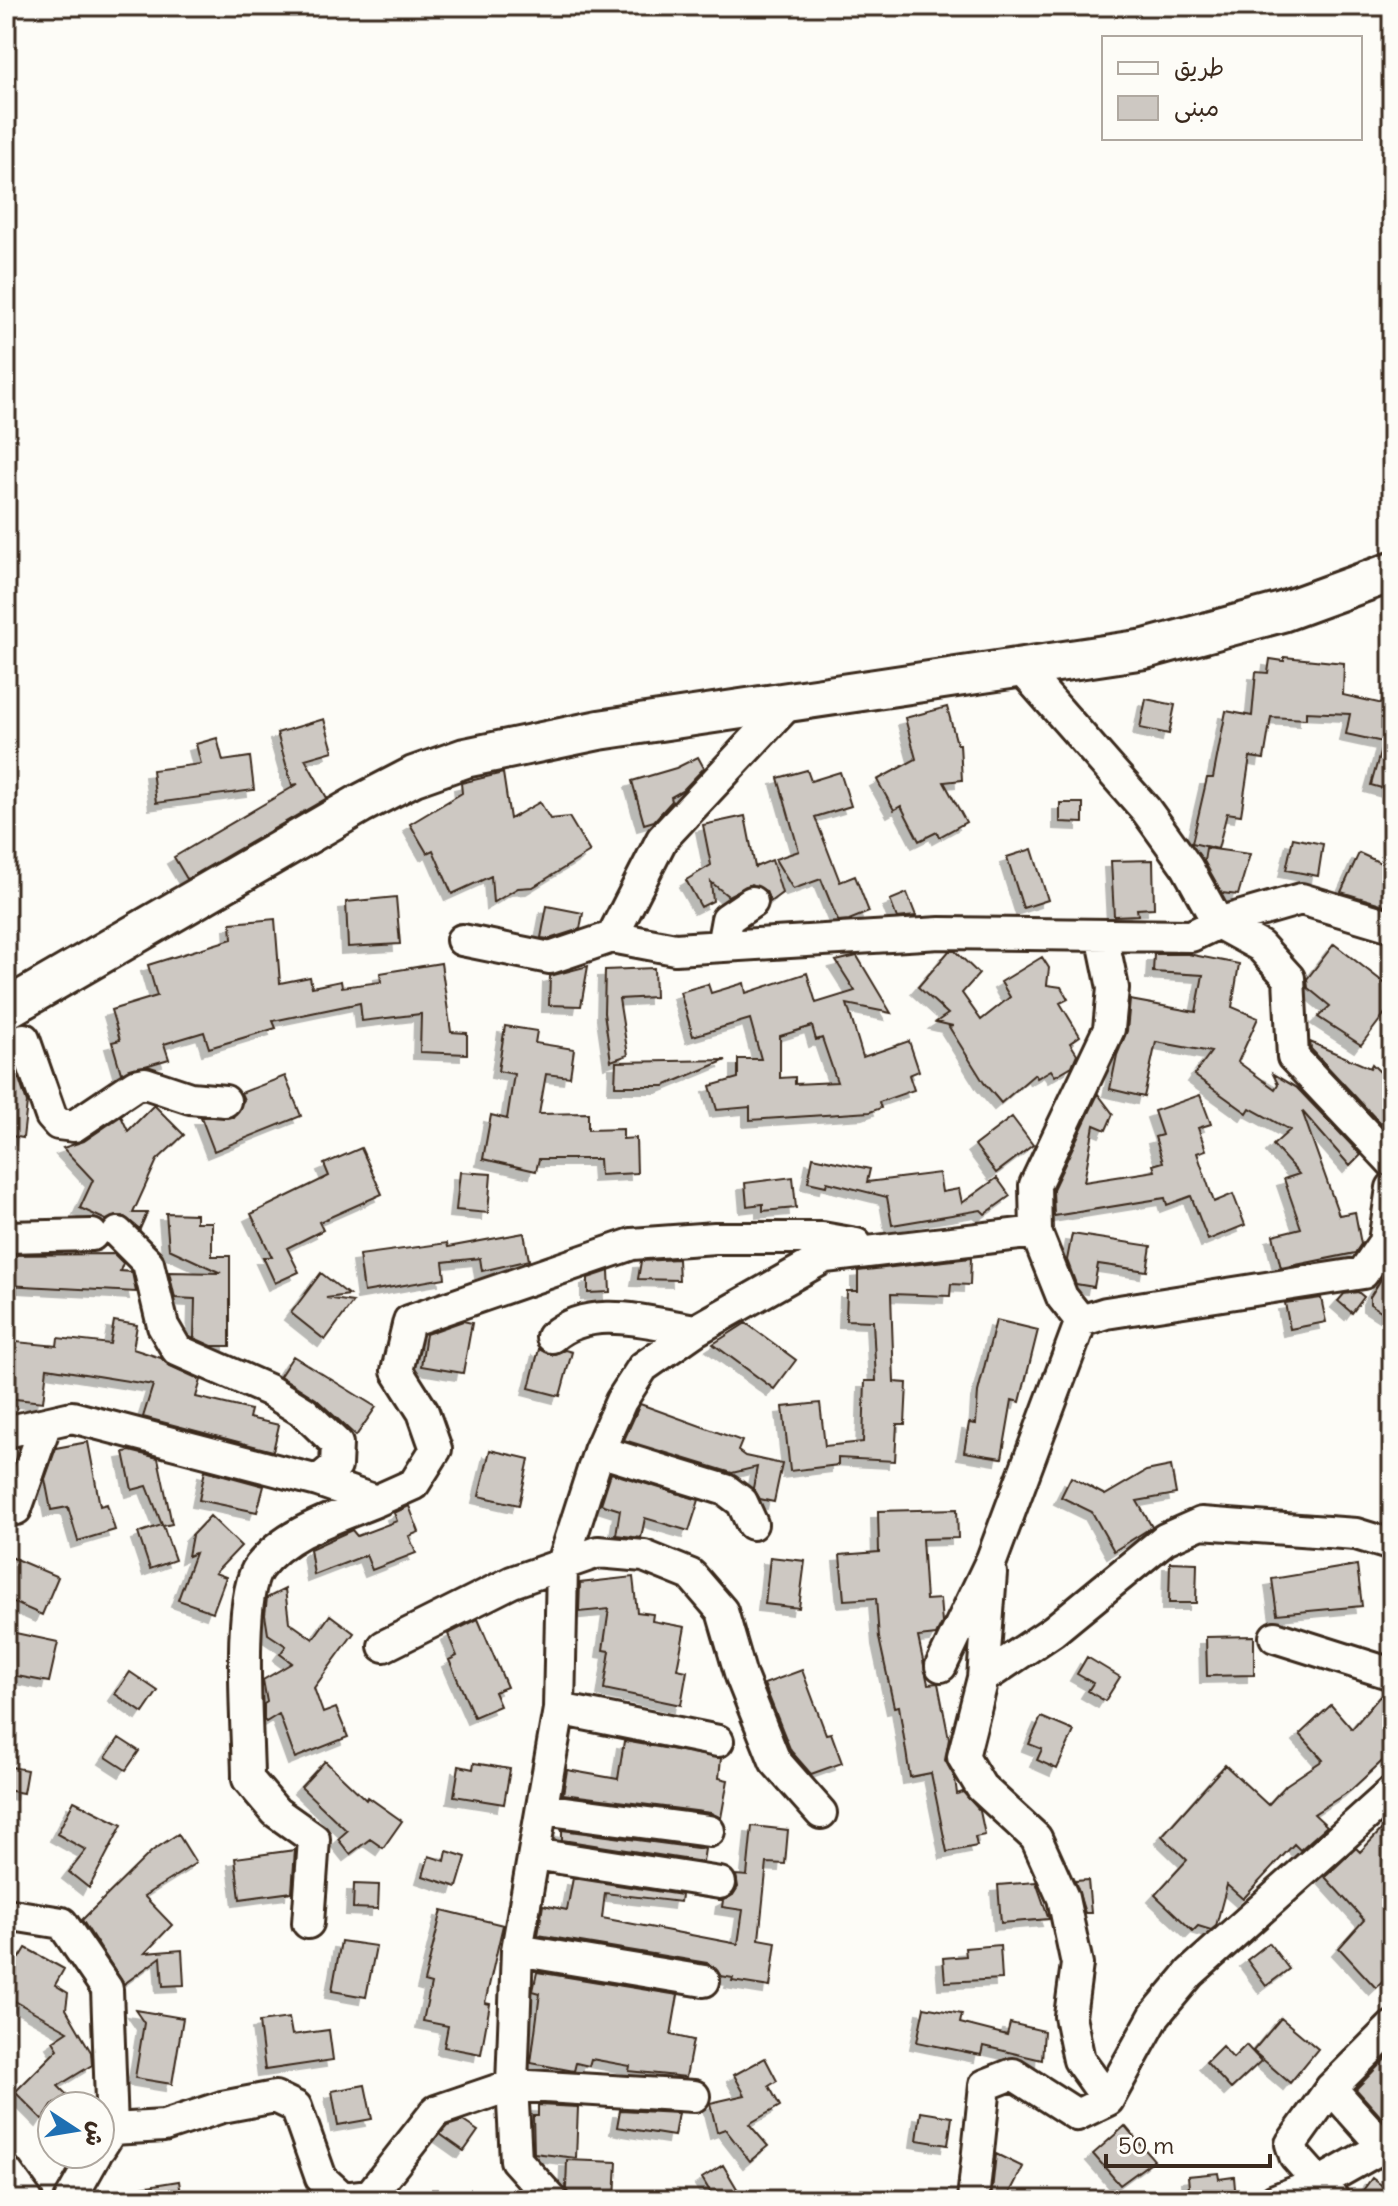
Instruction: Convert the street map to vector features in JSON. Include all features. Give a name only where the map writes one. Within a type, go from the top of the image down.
[{"type":"main road","points":[[14,1025],[360,804],[414,776],[465,758],[599,730],[1145,649],[1282,612],[1392,572]]},
{"type":"street","points":[[1022,669],[1146,810],[1187,867],[1218,923],[1260,946],[1289,978],[1293,1057],[1392,1162]]},
{"type":"street","points":[[612,937],[662,839],[790,702]]},
{"type":"street","points":[[462,940],[550,958],[612,937],[675,949],[940,933],[1191,936],[1218,923],[1301,899],[1392,926]]},
{"type":"street","points":[[722,946],[727,919],[752,902]]},
{"type":"street","points":[[1081,1321],[1062,1297],[1036,1232],[1035,1185],[1109,1029],[1113,988],[1102,935]]},
{"type":"street","points":[[14,1025],[51,1116],[58,1124],[74,1126],[135,1085],[145,1083],[190,1098],[225,1101]]},
{"type":"street","points":[[1081,1321],[1106,1313],[1363,1273],[1384,1242],[1392,1188]]},
{"type":"street","points":[[552,2200],[516,2160],[512,2085],[517,1950],[559,1709],[562,1566],[599,1451],[621,1401],[643,1367],[696,1330],[825,1257],[1036,1232]]},
{"type":"street","points":[[6,1237],[105,1234],[148,1263],[163,1326],[177,1350],[268,1390],[304,1412],[337,1444],[336,1466],[318,1481]]},
{"type":"street","points":[[308,1923],[314,1839],[276,1812],[248,1779],[247,1602],[258,1568],[301,1531],[414,1484],[436,1449],[423,1412],[397,1371],[409,1321],[632,1244],[715,1238],[822,1238],[853,1243],[868,1252]]},
{"type":"street","points":[[552,1337],[568,1323],[601,1316],[696,1330]]},
{"type":"street","points":[[941,1666],[992,1559],[1081,1321]]},
{"type":"street","points":[[6,1432],[72,1417],[318,1481],[376,1501]]},
{"type":"street","points":[[16,1509],[46,1423]]},
{"type":"street","points":[[599,1451],[726,1490],[742,1502],[752,1524]]},
{"type":"street","points":[[983,1678],[1053,1631],[1165,1539],[1201,1523],[1356,1534],[1392,1545]]},
{"type":"street","points":[[384,1646],[512,1582],[598,1552],[644,1556],[691,1575],[722,1611],[741,1676],[775,1761],[821,1813]]},
{"type":"street","points":[[992,1559],[983,1678],[963,1757],[981,1787],[1036,1838],[1063,1898],[1077,1964],[1070,2016],[1079,2060],[1108,2100]]},
{"type":"street","points":[[1275,1637],[1392,1674]]},
{"type":"street","points":[[559,1709],[718,1741]]},
{"type":"street","points":[[973,2200],[985,2085],[1013,2074],[1077,2115],[1108,2100],[1155,2015],[1190,1973],[1392,1792]]},
{"type":"street","points":[[542,1809],[709,1831]]},
{"type":"street","points":[[534,1854],[720,1883]]},
{"type":"street","points":[[6,1914],[62,1923],[107,1989],[104,2090]]},
{"type":"street","points":[[517,1950],[704,1981]]},
{"type":"street","points":[[1326,2192],[1295,2156],[1291,2144],[1331,2088],[1392,2027]]},
{"type":"street","points":[[116,2140],[222,2107],[275,2097],[296,2107],[321,2178],[343,2198],[370,2195],[436,2111],[512,2085],[694,2096]]},
{"type":"street","points":[[1275,2200],[1326,2192],[1388,2151],[1331,2088]]},
{"type":"street","points":[[70,2200],[88,2170]]},
{"type":"street","points":[[6,2171],[27,2200]]},
{"type":"building","points":[[1284,657],[1344,663],[1343,695],[1392,706],[1392,791],[1371,785],[1383,742],[1346,734],[1350,714],[1306,712],[1306,719],[1271,717],[1264,759],[1250,757],[1241,815],[1227,813],[1218,849],[1192,843],[1207,778],[1213,778],[1226,711],[1252,716],[1256,672],[1268,673],[1270,659],[1284,661]]},
{"type":"building","points":[[1146,699],[1175,705],[1169,734],[1140,728]]},
{"type":"building","points":[[947,707],[957,744],[960,744],[962,780],[944,782],[966,822],[939,837],[937,832],[919,841],[901,806],[894,810],[877,780],[916,759],[905,718]]},
{"type":"building","points":[[324,719],[333,751],[305,759],[327,798],[187,879],[174,857],[298,784],[292,785],[277,733]]},
{"type":"building","points":[[217,738],[223,761],[250,757],[254,790],[156,803],[152,770],[201,764],[196,744]]},
{"type":"building","points":[[698,757],[704,768],[682,791],[671,797],[672,801],[654,821],[644,824],[632,781],[676,768]]},
{"type":"building","points":[[807,770],[811,781],[840,772],[851,806],[815,817],[840,882],[855,876],[869,912],[849,920],[838,921],[821,879],[793,889],[775,859],[799,851],[778,778]]},
{"type":"building","points":[[503,773],[510,819],[540,802],[550,819],[569,817],[590,852],[533,887],[518,888],[493,903],[491,876],[452,894],[433,850],[427,853],[410,824],[462,793],[461,783]]},
{"type":"building","points":[[1060,803],[1083,803],[1083,823],[1060,822]]},
{"type":"building","points":[[745,816],[755,867],[772,860],[782,893],[770,902],[766,891],[751,884],[728,896],[711,882],[713,901],[701,907],[686,880],[711,865],[703,825]]},
{"type":"building","points":[[1293,838],[1323,844],[1318,876],[1286,870]]},
{"type":"building","points":[[1206,848],[1250,854],[1238,895],[1222,893],[1204,861]]},
{"type":"building","points":[[1032,849],[1048,900],[1023,908],[1007,857]]},
{"type":"building","points":[[1359,853],[1392,868],[1391,907],[1341,892]]},
{"type":"building","points":[[1153,860],[1154,908],[1137,909],[1138,915],[1114,916],[1111,861]]},
{"type":"building","points":[[907,893],[916,916],[897,918],[890,900]]},
{"type":"building","points":[[396,897],[400,944],[348,947],[346,902]]},
{"type":"building","points":[[547,906],[583,913],[580,929],[549,939],[541,938]]},
{"type":"building","points":[[275,919],[280,983],[310,977],[312,987],[341,981],[342,987],[381,982],[380,973],[441,963],[451,1032],[467,1033],[467,1054],[420,1052],[421,1014],[362,1021],[360,1003],[273,1021],[276,1028],[209,1048],[204,1032],[164,1044],[169,1059],[121,1073],[112,1042],[120,1040],[111,1010],[157,996],[148,965],[232,939],[231,923]]},
{"type":"building","points":[[1334,944],[1392,989],[1392,1004],[1361,1045],[1318,1017],[1330,1006],[1308,988],[1307,979]]},
{"type":"building","points":[[949,951],[955,951],[979,974],[962,993],[981,1020],[1010,997],[1001,982],[1042,957],[1049,968],[1047,985],[1061,987],[1068,999],[1060,1003],[1080,1036],[1070,1043],[1077,1054],[1072,1066],[1055,1076],[1051,1070],[1037,1078],[1035,1074],[1001,1103],[984,1083],[949,1027],[953,1026],[936,1022],[948,1014],[918,987]]},
{"type":"building","points":[[1154,954],[1188,954],[1239,964],[1232,1007],[1258,1018],[1238,1062],[1275,1089],[1278,1084],[1273,1074],[1297,1088],[1361,1155],[1350,1166],[1302,1111],[1339,1215],[1355,1212],[1361,1244],[1355,1253],[1281,1268],[1273,1235],[1301,1228],[1284,1179],[1299,1174],[1273,1145],[1290,1130],[1250,1108],[1247,1113],[1194,1075],[1211,1052],[1156,1042],[1144,1097],[1110,1089],[1117,1055],[1127,1031],[1130,1000],[1196,1012],[1203,975],[1153,972]]},
{"type":"building","points":[[857,956],[891,1013],[847,1004],[863,1057],[909,1041],[919,1071],[909,1075],[914,1090],[879,1102],[881,1108],[870,1112],[750,1120],[750,1107],[717,1110],[710,1086],[738,1078],[738,1059],[761,1059],[750,1019],[693,1036],[680,992],[708,984],[711,993],[744,983],[746,993],[807,973],[816,1003],[855,991],[836,961]],"holes":[[[812,1026],[816,1040],[822,1038],[837,1082],[795,1084],[795,1077],[780,1078],[780,1036]]]},
{"type":"building","points":[[588,966],[581,1006],[549,1005],[550,976]]},
{"type":"building","points":[[654,968],[655,997],[619,999],[628,1055],[611,1061],[604,1013],[605,970]]},
{"type":"building","points":[[505,1026],[537,1031],[535,1043],[574,1049],[570,1077],[546,1074],[539,1114],[588,1113],[588,1130],[623,1129],[623,1139],[636,1138],[637,1173],[600,1175],[599,1159],[539,1159],[536,1171],[483,1159],[491,1115],[507,1119],[514,1074],[498,1071]]},
{"type":"building","points":[[1310,1042],[1370,1068],[1372,1064],[1392,1084],[1392,1136],[1311,1049]]},
{"type":"building","points":[[726,1060],[664,1086],[615,1086],[616,1062]]},
{"type":"building","points":[[285,1076],[301,1116],[214,1151],[201,1117],[233,1117],[244,1100],[241,1093]]},
{"type":"building","points":[[6,1078],[19,1079],[27,1103],[23,1138],[6,1135]]},
{"type":"building","points":[[1098,1094],[1113,1114],[1106,1130],[1094,1125],[1084,1182],[1155,1171],[1153,1165],[1163,1162],[1155,1137],[1162,1135],[1154,1111],[1200,1095],[1211,1124],[1198,1128],[1206,1150],[1197,1153],[1214,1202],[1233,1194],[1245,1225],[1208,1240],[1191,1196],[1167,1205],[1165,1198],[1054,1216],[1053,1189]]},
{"type":"building","points":[[154,1105],[184,1135],[157,1160],[133,1213],[147,1213],[140,1229],[123,1216],[106,1220],[80,1208],[93,1180],[63,1148],[84,1141],[121,1116],[128,1131]]},
{"type":"building","points":[[1012,1117],[1033,1145],[996,1173],[975,1145]]},
{"type":"building","points":[[361,1148],[382,1194],[319,1222],[323,1230],[287,1248],[299,1272],[275,1283],[263,1257],[272,1257],[251,1214],[329,1176],[324,1164]]},
{"type":"building","points":[[813,1157],[870,1169],[867,1182],[939,1173],[942,1192],[959,1189],[962,1203],[997,1178],[1010,1196],[985,1214],[981,1210],[892,1225],[887,1197],[827,1182],[826,1186],[808,1182]]},
{"type":"building","points":[[460,1172],[491,1174],[488,1213],[456,1210]]},
{"type":"building","points":[[793,1177],[796,1208],[763,1211],[763,1204],[747,1206],[745,1183]]},
{"type":"building","points":[[166,1213],[196,1214],[196,1222],[212,1222],[212,1256],[230,1256],[230,1346],[212,1346],[194,1338],[195,1299],[175,1298],[169,1272],[221,1273],[169,1249]]},
{"type":"building","points":[[524,1233],[529,1260],[482,1271],[480,1258],[443,1262],[445,1278],[364,1292],[359,1255],[447,1243],[448,1247]]},
{"type":"building","points":[[1072,1234],[1151,1246],[1147,1271],[1098,1264],[1094,1287],[1076,1284],[1067,1260]]},
{"type":"building","points":[[114,1254],[123,1263],[120,1271],[132,1272],[136,1292],[6,1285],[6,1255]]},
{"type":"building","points":[[971,1258],[970,1285],[951,1284],[950,1296],[891,1294],[894,1382],[907,1383],[905,1424],[897,1424],[895,1461],[838,1458],[838,1465],[790,1471],[783,1407],[820,1403],[825,1446],[863,1442],[865,1381],[876,1381],[873,1321],[846,1320],[847,1291],[858,1291],[858,1271]]},
{"type":"building","points":[[678,1259],[679,1280],[638,1279],[641,1261]]},
{"type":"building","points":[[1392,1262],[1392,1318],[1370,1304],[1370,1297]]},
{"type":"building","points":[[609,1271],[610,1292],[588,1293],[588,1278]]},
{"type":"building","points":[[321,1273],[349,1295],[326,1298],[353,1302],[325,1340],[291,1313]]},
{"type":"building","points":[[1358,1292],[1364,1297],[1352,1313],[1338,1301],[1344,1294]]},
{"type":"building","points":[[1321,1298],[1326,1322],[1290,1329],[1285,1303]]},
{"type":"building","points":[[996,1320],[1038,1330],[1020,1402],[1012,1400],[1002,1458],[964,1452],[969,1423],[976,1424],[978,1392]]},
{"type":"building","points":[[114,1321],[137,1325],[133,1349],[161,1358],[170,1366],[201,1380],[196,1397],[251,1410],[249,1418],[279,1425],[273,1451],[143,1417],[153,1385],[47,1368],[43,1402],[6,1398],[6,1341],[57,1346],[58,1338],[110,1344]]},
{"type":"building","points":[[463,1321],[472,1323],[463,1373],[421,1366],[426,1334]]},
{"type":"building","points":[[746,1323],[796,1360],[774,1389],[713,1344]]},
{"type":"building","points":[[539,1349],[552,1355],[565,1350],[572,1352],[560,1396],[529,1388]]},
{"type":"building","points":[[293,1356],[376,1407],[356,1436],[316,1399],[280,1376]]},
{"type":"building","points":[[640,1404],[742,1441],[738,1451],[745,1456],[782,1464],[774,1502],[760,1499],[753,1488],[757,1467],[732,1473],[624,1440]]},
{"type":"building","points":[[88,1442],[100,1506],[107,1504],[115,1530],[78,1541],[68,1507],[51,1510],[45,1479],[56,1448]]},
{"type":"building","points":[[490,1450],[529,1459],[519,1505],[479,1496]]},
{"type":"building","points":[[124,1452],[158,1458],[172,1524],[163,1526],[175,1560],[150,1569],[138,1533],[162,1525],[147,1486],[132,1490]]},
{"type":"building","points":[[1171,1466],[1176,1494],[1137,1501],[1152,1527],[1114,1551],[1092,1512],[1061,1497],[1071,1477],[1105,1495],[1146,1471]]},
{"type":"building","points":[[205,1470],[264,1486],[257,1512],[199,1500]]},
{"type":"building","points":[[611,1473],[699,1500],[689,1531],[645,1518],[641,1538],[616,1535],[620,1510],[601,1504]]},
{"type":"building","points":[[409,1506],[419,1532],[409,1536],[416,1553],[372,1570],[366,1555],[314,1575],[310,1549],[352,1530],[357,1536],[397,1521],[394,1513]]},
{"type":"building","points":[[957,1509],[958,1538],[922,1539],[926,1600],[940,1599],[942,1623],[936,1635],[918,1637],[928,1684],[938,1683],[949,1739],[945,1760],[955,1778],[957,1794],[963,1792],[980,1811],[985,1835],[975,1837],[977,1846],[947,1852],[931,1773],[910,1777],[899,1706],[894,1707],[879,1638],[876,1598],[844,1600],[840,1555],[879,1552],[878,1511]]},
{"type":"building","points":[[210,1516],[241,1546],[215,1573],[226,1577],[213,1612],[178,1600],[195,1553],[188,1556],[192,1535]]},
{"type":"building","points":[[6,1555],[58,1577],[42,1615],[6,1599]]},
{"type":"building","points":[[770,1557],[805,1561],[799,1608],[765,1604]]},
{"type":"building","points":[[1170,1562],[1197,1563],[1196,1603],[1169,1603]]},
{"type":"building","points":[[1357,1565],[1362,1606],[1277,1614],[1272,1579]]},
{"type":"building","points":[[633,1577],[637,1612],[653,1614],[652,1621],[685,1627],[677,1669],[687,1671],[681,1705],[604,1689],[610,1651],[603,1650],[609,1609],[579,1612],[580,1583]]},
{"type":"building","points":[[285,1589],[289,1622],[313,1639],[330,1615],[354,1633],[314,1688],[323,1713],[336,1708],[348,1737],[295,1758],[279,1714],[266,1722],[264,1720],[264,1704],[267,1702],[263,1680],[292,1663],[280,1654],[286,1646],[268,1634],[265,1615],[267,1598]]},
{"type":"building","points":[[478,1619],[507,1687],[494,1692],[500,1706],[474,1717],[449,1660],[457,1656],[448,1634]]},
{"type":"building","points":[[6,1631],[58,1642],[49,1682],[6,1674]]},
{"type":"building","points":[[1254,1636],[1254,1675],[1207,1676],[1206,1637]]},
{"type":"building","points":[[1087,1657],[1120,1677],[1105,1701],[1088,1691],[1093,1683],[1077,1674]]},
{"type":"building","points":[[802,1670],[826,1734],[831,1733],[842,1763],[811,1774],[791,1751],[764,1684]]},
{"type":"building","points":[[130,1672],[158,1691],[143,1713],[115,1694]]},
{"type":"building","points":[[1380,1696],[1392,1706],[1392,1752],[1351,1790],[1314,1814],[1327,1826],[1300,1850],[1294,1844],[1243,1899],[1227,1885],[1216,1926],[1211,1930],[1198,1926],[1193,1931],[1155,1895],[1187,1860],[1162,1836],[1225,1765],[1268,1805],[1286,1785],[1323,1760],[1300,1734],[1331,1705],[1352,1729]]},
{"type":"building","points":[[1041,1717],[1074,1731],[1057,1769],[1037,1760],[1042,1749],[1029,1744]]},
{"type":"building","points":[[119,1738],[139,1751],[126,1770],[106,1757]]},
{"type":"building","points":[[624,1741],[721,1758],[719,1778],[728,1780],[721,1818],[711,1813],[563,1794],[567,1770],[618,1779]]},
{"type":"building","points":[[325,1761],[366,1800],[368,1797],[402,1821],[383,1848],[370,1839],[350,1854],[338,1839],[347,1831],[301,1787]]},
{"type":"building","points":[[474,1763],[510,1769],[504,1804],[454,1796],[459,1766],[473,1769]]},
{"type":"building","points":[[6,1766],[27,1770],[23,1793],[6,1790]]},
{"type":"building","points":[[74,1801],[122,1825],[89,1888],[69,1872],[86,1850],[57,1834]]},
{"type":"building","points":[[1392,1819],[1392,1973],[1376,1988],[1339,1948],[1364,1920],[1325,1877],[1356,1848],[1360,1852]]},
{"type":"building","points":[[752,1826],[788,1830],[785,1864],[767,1863],[759,1939],[776,1942],[770,1987],[732,1981],[733,1978],[721,1976],[707,1963],[538,1935],[543,1905],[567,1910],[573,1878],[681,1895],[680,1902],[605,1893],[602,1918],[738,1944],[743,1910],[722,1907],[723,1900],[733,1895],[738,1887],[736,1875],[747,1876]]},
{"type":"building","points":[[562,1830],[705,1849],[703,1862],[562,1840]]},
{"type":"building","points":[[178,1834],[196,1863],[144,1896],[172,1925],[145,1953],[182,1950],[184,1985],[163,1986],[161,1957],[124,1984],[82,1920],[152,1851]]},
{"type":"building","points":[[295,1850],[292,1892],[240,1899],[235,1858]]},
{"type":"building","points":[[447,1851],[466,1857],[457,1887],[423,1876],[429,1856],[445,1861]]},
{"type":"building","points":[[1088,1880],[1091,1913],[1085,1913],[1075,1881]]},
{"type":"building","points":[[1036,1882],[1049,1919],[1001,1923],[998,1885]]},
{"type":"building","points":[[354,1884],[379,1885],[378,1909],[353,1908]]},
{"type":"building","points":[[442,1910],[503,1925],[485,2003],[490,2004],[481,2054],[444,2047],[448,2026],[423,2021],[431,1984],[424,1982]]},
{"type":"building","points":[[341,1941],[376,1946],[366,1997],[332,1991]]},
{"type":"building","points":[[1269,1943],[1289,1969],[1266,1986],[1247,1960]]},
{"type":"building","points":[[1000,1945],[1002,1979],[945,1982],[943,1958],[966,1956],[965,1948]]},
{"type":"building","points":[[26,1948],[64,1969],[55,1985],[68,1993],[66,2009],[91,2052],[92,2065],[58,2086],[62,2090],[36,2090],[36,2113],[15,2092],[58,2049],[53,2041],[68,2031],[6,1996],[6,1954],[20,1958]]},
{"type":"building","points":[[537,1972],[678,1995],[671,2035],[693,2040],[686,2077],[629,2071],[630,2066],[591,2059],[589,2066],[576,2063],[574,2071],[531,2063],[540,1993],[533,1991]]},
{"type":"building","points":[[924,2007],[962,2014],[960,2023],[1007,2035],[1010,2023],[1044,2031],[1042,2060],[983,2046],[981,2055],[917,2042]]},
{"type":"building","points":[[135,2010],[183,2018],[172,2084],[135,2078],[144,2023]]},
{"type":"building","points":[[289,2018],[292,2035],[329,2030],[333,2060],[265,2070],[259,2022]]},
{"type":"building","points":[[1281,2018],[1318,2049],[1290,2083],[1253,2051]]},
{"type":"building","points":[[1246,2045],[1261,2061],[1231,2089],[1206,2062],[1222,2046],[1233,2058]]},
{"type":"building","points":[[1392,2052],[1392,2129],[1356,2089]]},
{"type":"building","points":[[765,2058],[777,2081],[769,2086],[780,2106],[749,2124],[768,2146],[750,2161],[725,2129],[717,2132],[710,2103],[745,2095],[734,2075]]},
{"type":"building","points":[[365,2085],[372,2119],[338,2125],[332,2091]]},
{"type":"building","points":[[538,2105],[578,2107],[576,2158],[534,2153],[533,2116],[538,2116]]},
{"type":"building","points":[[620,2110],[678,2113],[674,2136],[617,2127]]},
{"type":"building","points":[[921,2112],[952,2117],[948,2145],[917,2140]]},
{"type":"building","points":[[463,2121],[478,2131],[464,2151],[440,2134],[447,2126]]},
{"type":"building","points":[[1125,2126],[1154,2160],[1120,2185],[1093,2154]]},
{"type":"building","points":[[996,2154],[1023,2167],[1006,2200],[991,2200]]},
{"type":"building","points":[[567,2160],[617,2162],[615,2198],[569,2195],[566,2189]]},
{"type":"building","points":[[723,2165],[739,2192],[726,2200],[715,2200],[702,2178]]},
{"type":"building","points":[[1218,2173],[1219,2179],[1234,2177],[1236,2200],[1166,2200],[1189,2187],[1188,2176]]},
{"type":"building","points":[[1372,2178],[1392,2193],[1392,2200],[1356,2200]]},
{"type":"building","points":[[179,2181],[182,2200],[122,2200],[122,2190]]}]
